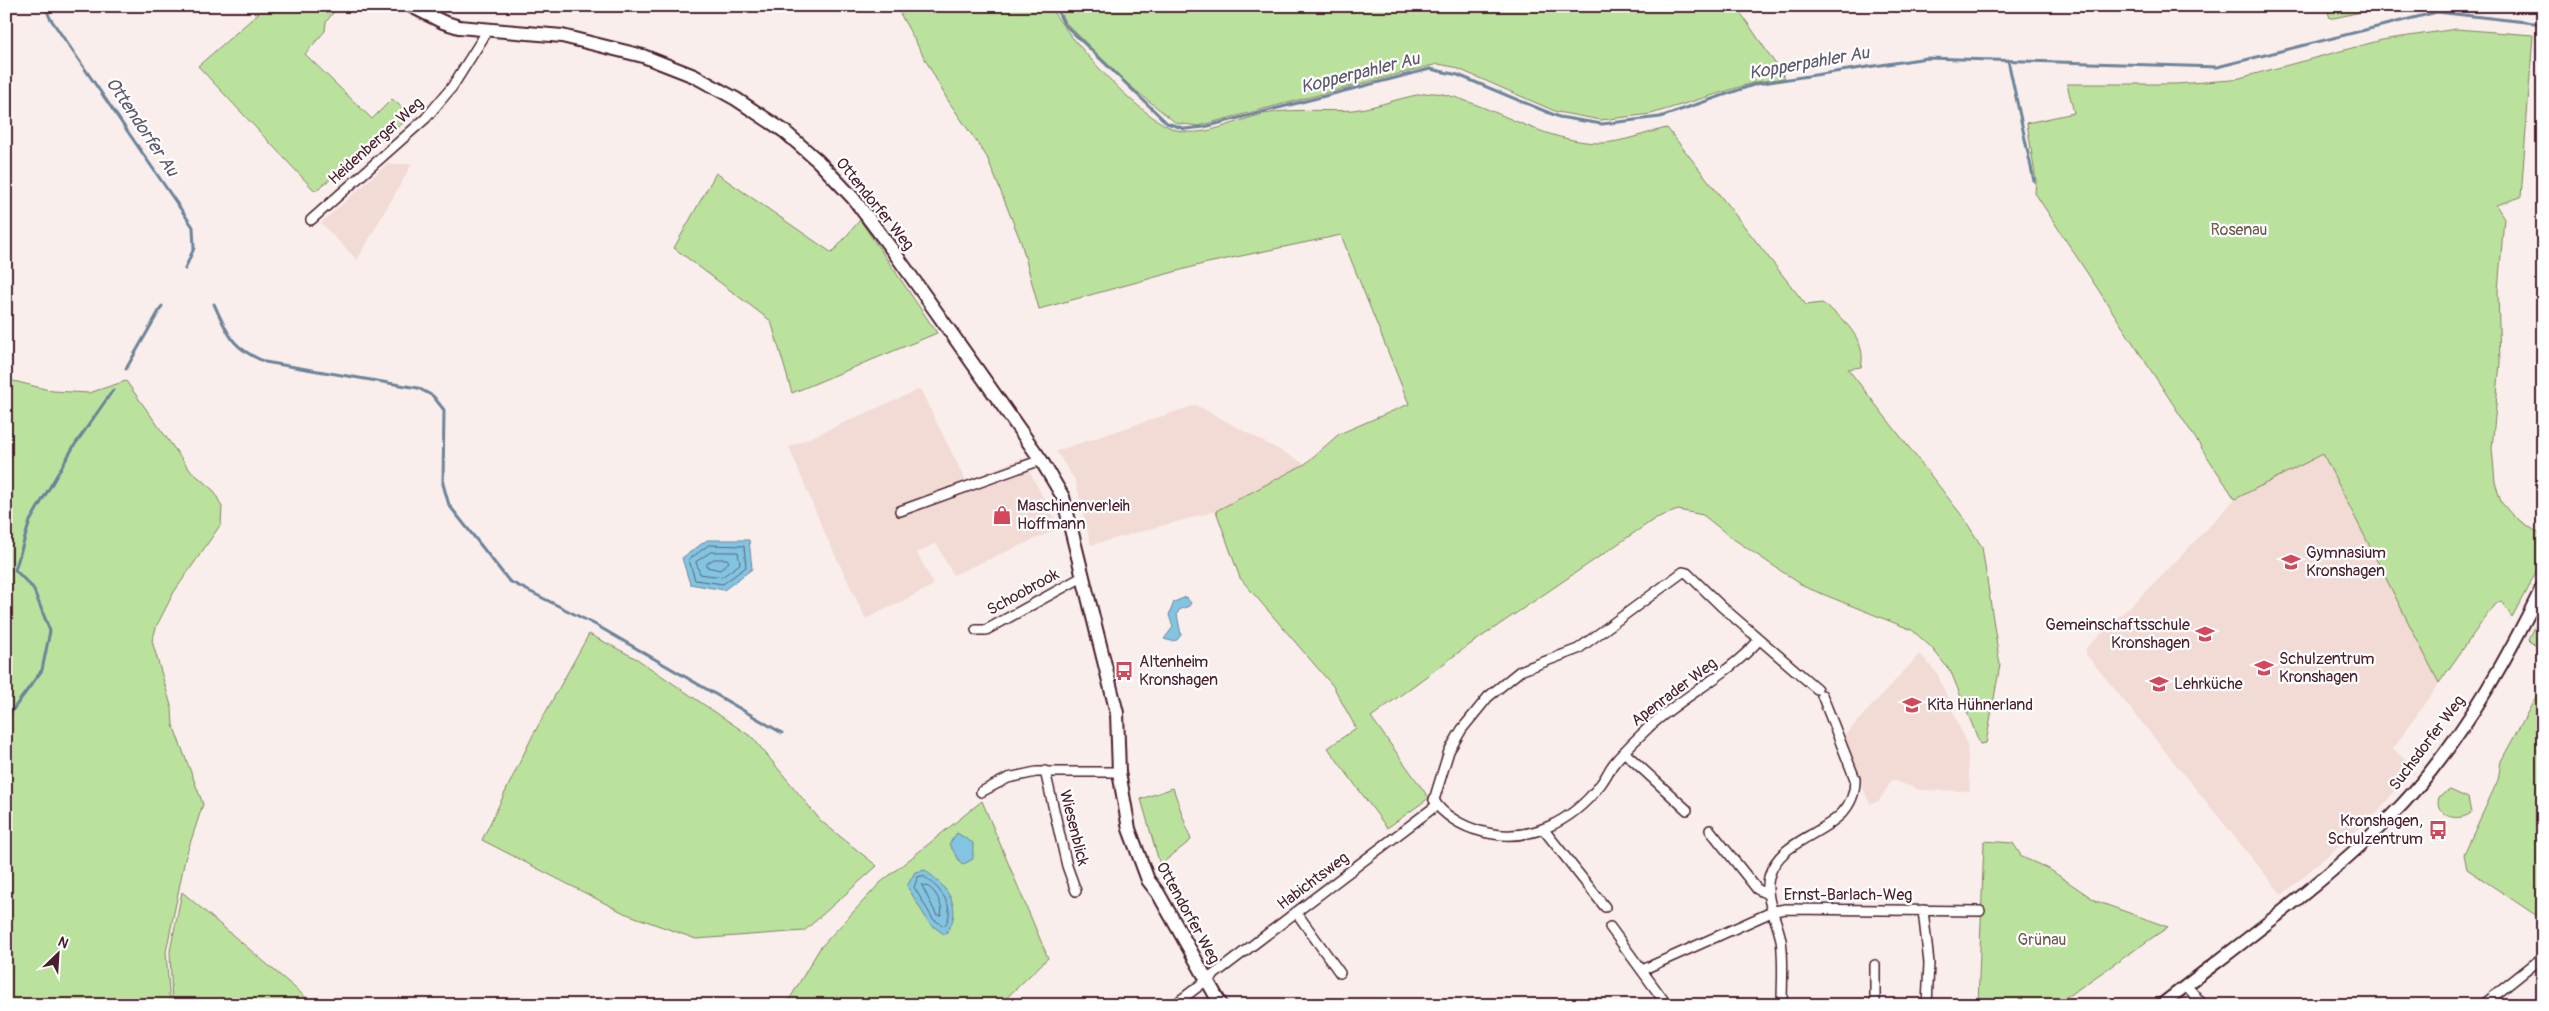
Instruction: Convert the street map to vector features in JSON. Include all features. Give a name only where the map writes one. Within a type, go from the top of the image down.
[{"type":"main road","name":"Ottendorfer Weg","points":[[411,6],[443,22],[459,27],[562,36],[643,56],[718,88],[784,131],[818,161],[853,198],[896,255],[1041,460],[1062,497],[1084,576],[1117,713],[1119,772],[1129,829],[1148,880],[1158,893],[1221,1005]]},
{"type":"street","name":"Heidenberger Weg","points":[[311,220],[426,118],[452,87],[488,30]]},
{"type":"street","points":[[900,510],[1041,460]]},
{"type":"street","points":[[1437,804],[1434,794],[1450,751],[1462,729],[1479,707],[1520,671],[1578,649],[1682,572],[1687,573],[1759,640],[1820,692],[1854,779],[1853,798],[1838,818],[1790,849],[1774,864],[1769,877],[1767,894],[1774,911],[1782,954],[1782,1005]]},
{"type":"street","name":"Schoobrook","points":[[976,630],[986,630],[1084,576]]},
{"type":"street","name":"Suchsdorfer Weg","points":[[2161,1005],[2346,857],[2390,818],[2447,748],[2479,701],[2510,649],[2543,585]]},
{"type":"street","name":"Apenrader Weg","points":[[1437,804],[1460,823],[1487,833],[1517,835],[1544,830],[1568,817],[1584,803],[1624,752],[1671,709],[1683,703],[1742,659],[1759,640]]},
{"type":"street","points":[[1624,752],[1688,810]]},
{"type":"street","name":"Wiesenblick","points":[[1045,772],[1067,866],[1076,891]]},
{"type":"street","name":"Wiesenblick","points":[[981,792],[1008,778],[1045,772],[1119,772]]},
{"type":"street","name":"Habichtsweg","points":[[1174,1005],[1437,804]]},
{"type":"street","points":[[1544,830],[1605,907]]},
{"type":"street","points":[[1710,830],[1757,889],[1767,894]]},
{"type":"street","name":"Ernst-Barlach-Weg","points":[[1642,970],[1774,911],[1786,909],[1980,911]]},
{"type":"street","name":"Ernst-Barlach-Weg","points":[[1923,910],[1929,963],[1927,1005]]},
{"type":"street","points":[[1296,912],[1340,973]]},
{"type":"street","points":[[1610,927],[1668,1005]]},
{"type":"street","points":[[2483,1005],[2543,957]]},
{"type":"street","points":[[1875,965],[1875,1005]]},
{"type":"street","points":[[2186,986],[2203,1005]]},
{"type":"shaded area","points":[[387,164],[412,164],[357,260],[321,223]]},
{"type":"shaded area","points":[[920,389],[966,481],[1022,458],[1060,528],[953,575],[936,543],[917,553],[934,585],[866,619],[825,534],[789,447]]},
{"type":"shaded area","points":[[1196,405],[1305,464],[1216,511],[1091,545],[1075,480],[1056,451]]},
{"type":"shaded area","name":"Schulzentrum Kronshagen","points":[[2323,453],[2439,683],[2393,749],[2414,767],[2378,812],[2282,895],[2086,654],[2086,648],[2158,580],[2235,499]]},
{"type":"shaded area","name":"Kita Hühnerland","points":[[1920,654],[1937,673],[1967,745],[1970,791],[1920,790],[1892,780],[1879,801],[1870,804],[1842,738]]},
{"type":"green space","points":[[267,6],[347,6],[336,10],[332,14],[326,22],[325,31],[305,54],[372,119],[392,99],[412,116],[315,191],[198,66]]},
{"type":"green space","points":[[896,6],[1049,6],[1059,21],[1104,74],[1139,107],[1171,128],[1183,132],[1208,130],[1270,113],[1353,110],[1431,93],[1454,97],[1545,133],[1585,142],[1617,141],[1667,128],[1806,305],[1822,303],[1838,315],[1852,330],[1861,348],[1861,367],[1848,369],[1963,517],[1982,547],[2000,665],[1986,743],[1980,744],[1951,672],[1931,647],[1912,630],[1805,587],[1732,538],[1703,515],[1678,510],[1656,518],[1462,650],[1371,717],[1429,798],[1387,828],[1328,748],[1356,728],[1333,686],[1240,578],[1216,511],[1305,464],[1339,434],[1409,404],[1341,235],[1203,264],[1039,309],[1021,242],[987,157],[947,99]]},
{"type":"green space","points":[[1056,6],[1736,6],[1785,78],[1756,82],[1651,114],[1601,120],[1557,112],[1454,67],[1438,64],[1198,126],[1176,123],[1129,85],[1065,22]]},
{"type":"green space","points":[[2326,6],[2388,6],[2330,18]]},
{"type":"green space","name":"Rosenau","points":[[2456,29],[2533,35],[2521,197],[2496,205],[2504,218],[2498,291],[2500,363],[2492,448],[2495,482],[2501,502],[2513,516],[2543,536],[2543,559],[2512,617],[2501,601],[2494,605],[2439,683],[2323,454],[2235,499],[2035,193],[2036,181],[2027,123],[2074,113],[2067,84],[2176,84],[2232,80],[2382,40]]},
{"type":"green space","points":[[716,173],[832,253],[860,220],[937,333],[792,393],[771,321],[674,248]]},
{"type":"green space","points":[[6,379],[53,391],[89,393],[126,381],[189,469],[214,491],[222,507],[221,524],[174,592],[157,625],[152,641],[172,709],[173,725],[203,804],[185,859],[166,952],[170,1005],[6,1005]]},
{"type":"green space","points":[[2543,610],[2543,653],[2529,639]]},
{"type":"green space","points":[[589,634],[637,659],[753,738],[821,821],[877,866],[804,931],[696,939],[624,913],[482,840],[533,735]]},
{"type":"green space","points":[[2543,684],[2543,920],[2467,869],[2464,854],[2498,780],[2501,761]]},
{"type":"green space","points":[[1173,788],[1191,840],[1160,865],[1141,799]]},
{"type":"green space","points":[[2450,790],[2468,798],[2471,813],[2466,816],[2454,817],[2443,813],[2438,804],[2439,797]]},
{"type":"green space","points":[[982,801],[1048,958],[999,1005],[786,1005],[820,948],[880,883]]},
{"type":"green space","name":"Grünau","points":[[1984,841],[2013,843],[2022,857],[2049,869],[2096,901],[2168,927],[2055,1005],[1978,1005]]},
{"type":"green space","points":[[182,892],[315,1005],[172,1005],[170,951]]},
{"type":"water","points":[[707,540],[749,540],[752,569],[724,590],[690,584],[682,558]]},
{"type":"water","points":[[1186,597],[1191,603],[1189,606],[1179,610],[1177,614],[1181,635],[1177,640],[1164,639],[1173,627],[1169,615],[1174,602]]},
{"type":"water","points":[[957,833],[973,843],[973,859],[962,865],[949,844]]},
{"type":"water","points":[[925,870],[947,891],[954,907],[954,916],[945,935],[929,923],[907,886],[915,872]]},
{"type":"waterway","name":"Ottendorfer Au","points":[[45,6],[50,18],[193,227],[194,248],[185,269]]},
{"type":"waterway","name":"Kopperpahler Au","points":[[1055,6],[1064,24],[1167,123],[1185,129],[1204,127],[1430,69],[1458,75],[1559,117],[1602,124],[1660,117],[1756,84],[1927,58],[2217,67],[2437,12],[2543,24]]},
{"type":"waterway","points":[[2008,60],[2034,181]]},
{"type":"waterway","points":[[214,304],[232,339],[245,351],[265,362],[418,388],[433,396],[444,410],[443,484],[449,505],[509,581],[596,625],[782,733]]},
{"type":"waterway","name":"Ottendorfer Au","points":[[126,369],[162,306]]},
{"type":"waterway","points":[[6,719],[42,670],[50,631],[33,588],[15,570],[30,521],[74,446],[113,390]]},
{"type":"place","name":"Maschinenverleih Hoffmann","points":[[1002,515]]},
{"type":"place","name":"Gymnasium Kronshagen","points":[[2291,562]]},
{"type":"place","name":"Gemeinschaftsschule Kronshagen","points":[[2205,634]]},
{"type":"place","name":"Schulzentrum Kronshagen","points":[[2264,668]]},
{"type":"place","name":"Altenheim Kronshagen","points":[[1124,671]]},
{"type":"place","name":"Lehrküche","points":[[2159,684]]},
{"type":"place","name":"Kita Hühnerland","points":[[1912,705]]},
{"type":"place","name":"Kronshagen, Schulzentrum","points":[[2438,830]]}]
